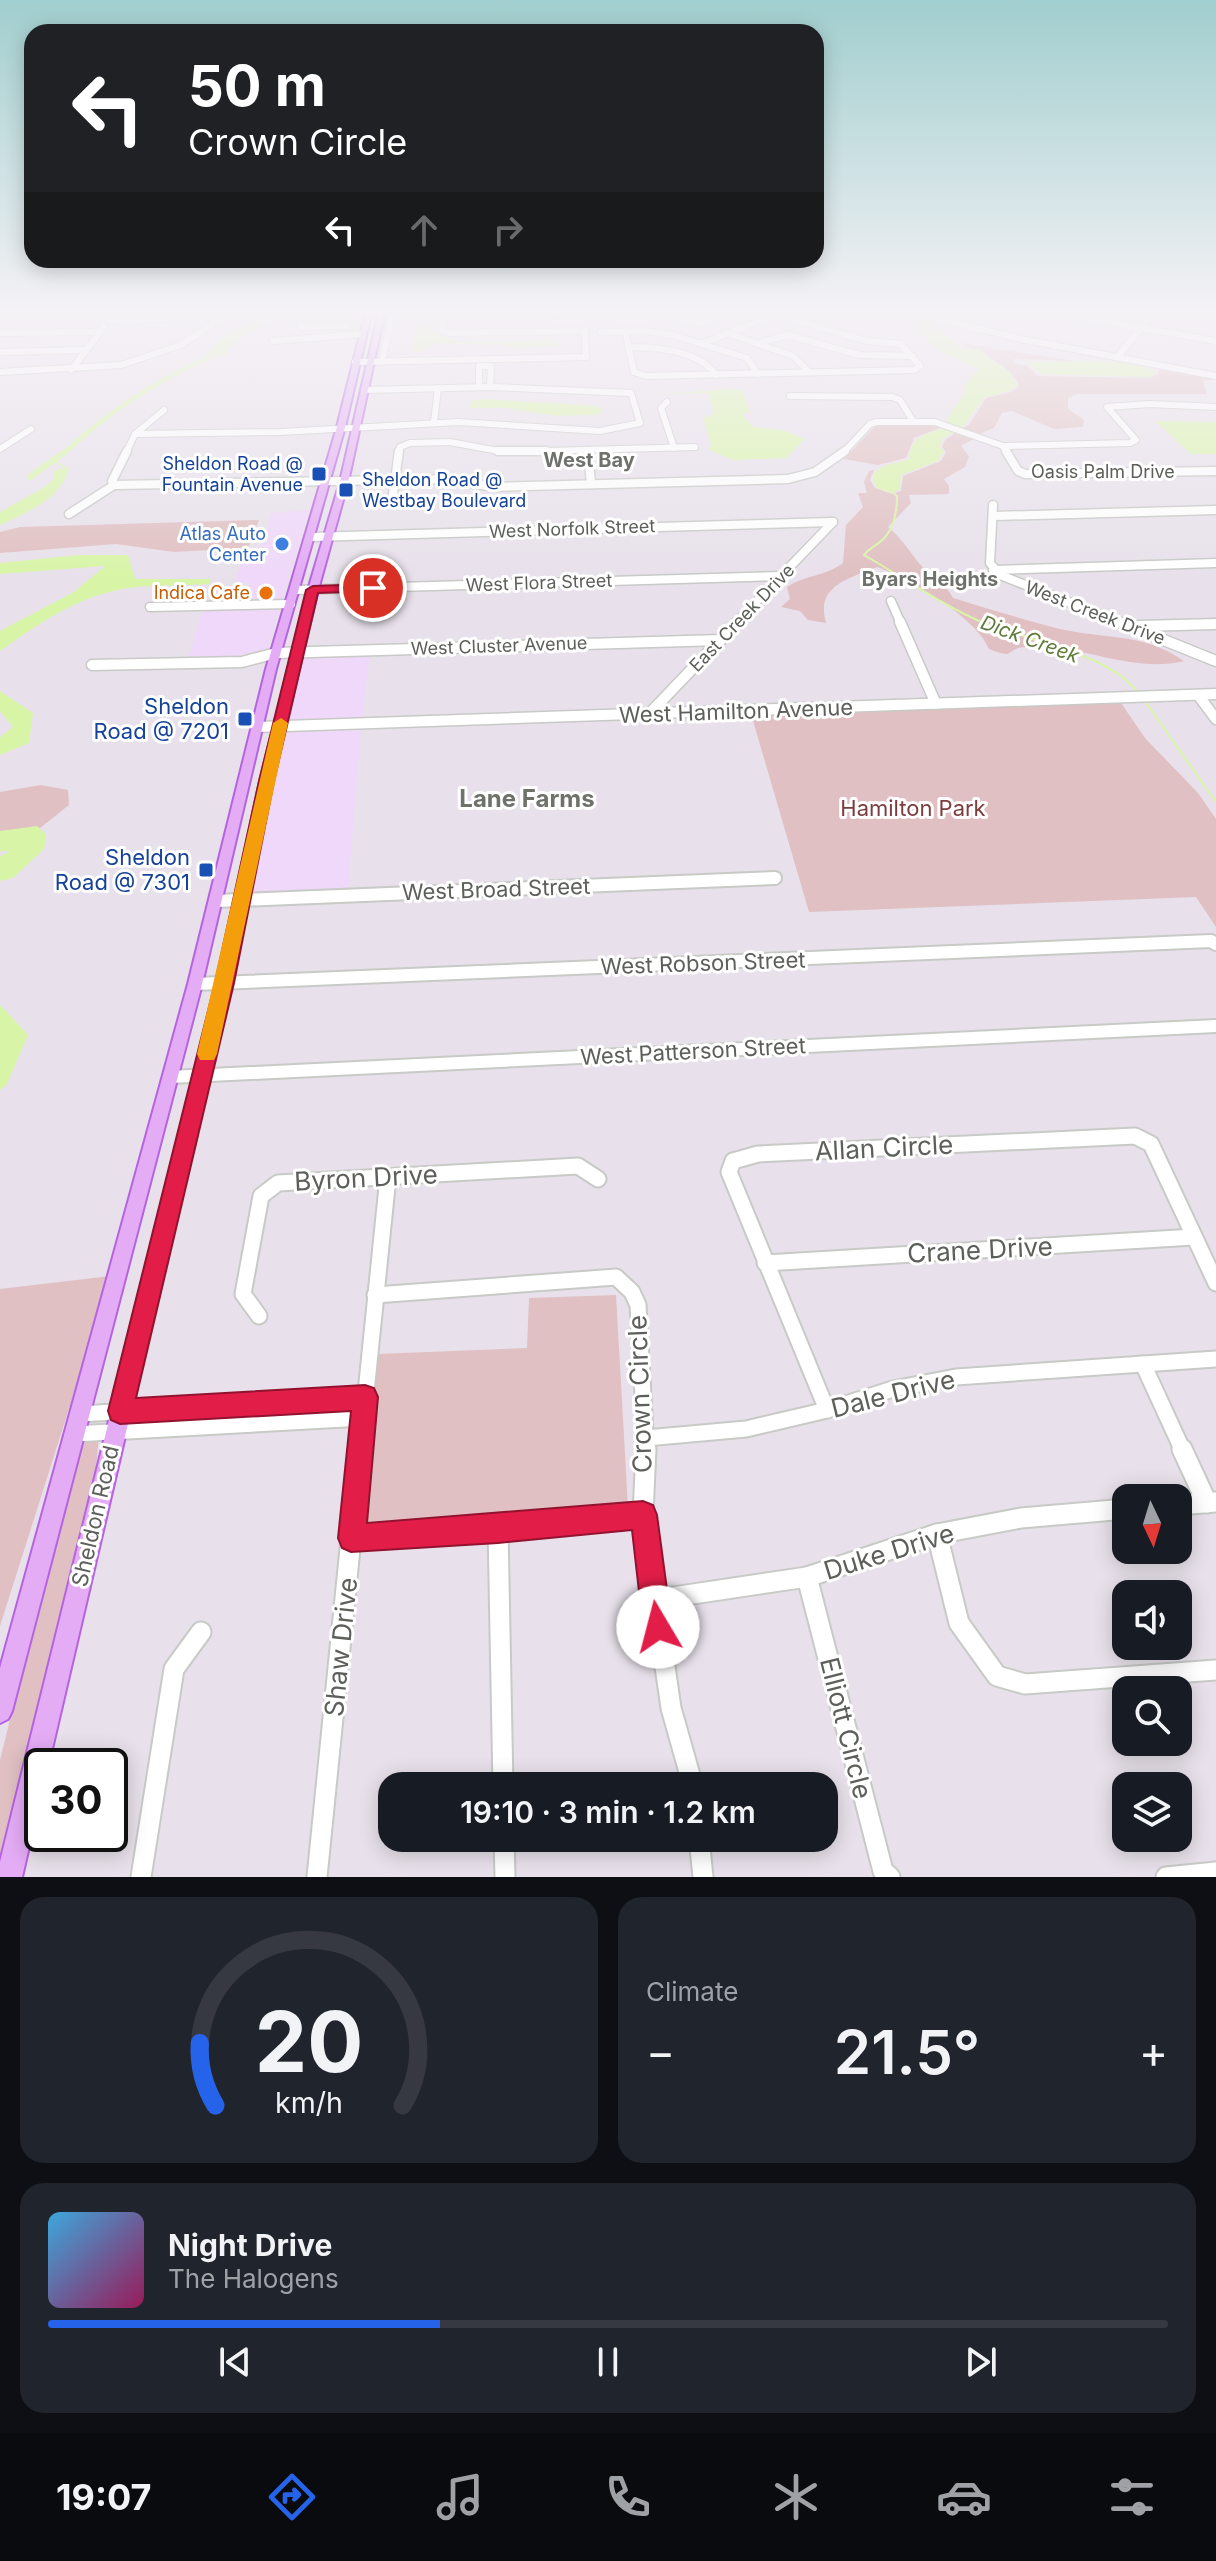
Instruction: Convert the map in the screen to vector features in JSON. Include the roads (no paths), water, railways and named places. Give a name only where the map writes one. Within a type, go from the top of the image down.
[{"type":"main road","name":"Sheldon Road","points":[[0,1711],[195,984],[276,653],[346,403]]},
{"type":"main road","name":"Sheldon Road","points":[[9,1877],[224,983],[297,652],[344,482],[361,403]]},
{"type":"main road","points":[[240,798],[264,796]]},
{"type":"street","points":[[434,422],[436,403]]},
{"type":"street","points":[[135,434],[483,421],[537,430],[616,429],[640,423],[634,403]]},
{"type":"street","points":[[666,403],[661,408],[674,448]]},
{"type":"street","points":[[902,403],[913,421]]},
{"type":"street","name":"Oasis Palm Drive","points":[[1216,407],[1112,405],[1107,407],[1136,440],[1130,443],[1003,446],[1018,471],[1025,474],[1216,471]]},
{"type":"street","points":[[114,485],[112,481],[135,434],[164,410]]},
{"type":"street","points":[[370,418],[399,417],[399,425]]},
{"type":"street","points":[[69,514],[114,485],[450,479],[493,487],[807,477],[827,468],[870,424],[935,422],[1003,446]]},
{"type":"street","points":[[0,449],[31,429]]},
{"type":"street","points":[[392,501],[400,447],[410,443],[450,442],[504,452],[695,447]]},
{"type":"street","points":[[588,450],[591,484]]},
{"type":"street","points":[[993,505],[990,563],[993,570],[1216,563]]},
{"type":"street","points":[[993,516],[1216,510]]},
{"type":"street","name":"West Norfolk Street","points":[[311,537],[833,522]]},
{"type":"street","name":"East Creek Drive","points":[[649,714],[833,522]]},
{"type":"street","name":"West Creek Drive","points":[[993,570],[1008,580],[1216,661]]},
{"type":"street","name":"West Flora Street","points":[[295,590],[783,576]]},
{"type":"street","points":[[891,601],[936,704]]},
{"type":"street","points":[[150,607],[291,604]]},
{"type":"street","points":[[1132,627],[1216,624]]},
{"type":"street","name":"West Cluster Avenue","points":[[92,665],[242,662],[276,653],[297,652],[721,640]]},
{"type":"street","name":"West Hamilton Avenue","points":[[257,727],[1216,694]]},
{"type":"street","points":[[1198,695],[1216,719]]},
{"type":"street","name":"West Broad Street","points":[[216,901],[775,878]]},
{"type":"street","name":"West Robson Street","points":[[195,984],[1213,942]]},
{"type":"street","name":"West Patterson Street","points":[[170,1077],[1216,1026]]},
{"type":"street","name":"Allan Circle","points":[[827,1410],[729,1172],[733,1161],[758,1154],[1135,1136],[1151,1144],[1216,1283]]},
{"type":"street","name":"Byron Drive","points":[[259,1316],[243,1294],[261,1196],[278,1183],[578,1166],[598,1179]]},
{"type":"street","name":"Shaw Drive","points":[[317,1877],[388,1177]]},
{"type":"street","name":"Crane Drive","points":[[765,1263],[1194,1237]]},
{"type":"street","name":"Crown Circle","points":[[375,1295],[616,1277],[632,1292],[638,1305],[646,1438],[643,1515],[653,1600],[671,1708],[689,1772]]},
{"type":"street","name":"Dale Drive","points":[[646,1438],[746,1429],[827,1410],[893,1389],[956,1377],[1216,1359]]},
{"type":"street","points":[[1143,1364],[1211,1502]]},
{"type":"street","points":[[118,1422],[365,1397]]},
{"type":"street","points":[[77,1424],[363,1418]]},
{"type":"street","name":"Duke Drive","points":[[653,1600],[807,1577],[937,1534],[1021,1518],[1112,1510]]},
{"type":"street","points":[[351,1538],[498,1529],[643,1515]]},
{"type":"street","points":[[498,1529],[503,1772]]},
{"type":"street","points":[[937,1534],[959,1623],[997,1676],[1025,1684],[1216,1670]]},
{"type":"street","name":"Elliott Circle","points":[[807,1577],[883,1871],[890,1877]]},
{"type":"street","points":[[141,1877],[174,1669],[201,1632]]},
{"type":"street","points":[[504,1852],[505,1877]]},
{"type":"street","points":[[700,1852],[703,1877]]},
{"type":"street","points":[[1166,1877],[1216,1872]]},
{"type":"waterway","points":[[64,453],[128,403]]},
{"type":"waterway","points":[[30,477],[66,451]]},
{"type":"waterway","points":[[55,461],[66,469]]},
{"type":"waterway","name":"Dick Creek","points":[[892,492],[897,496],[892,527],[885,538],[864,555],[977,620],[1107,667],[1138,693]]},
{"type":"waterway","name":"Dick Creek","points":[[1144,700],[1216,802]]},
{"type":"place","name":"Sheldon Road @ Fountain Avenue","points":[[319,474]]},
{"type":"place","name":"Sheldon Road @ Westbay Boulevard","points":[[346,490]]},
{"type":"place","name":"Atlas Auto Center","points":[[282,544]]},
{"type":"place","name":"Indica Cafe","points":[[266,593]]},
{"type":"place","name":"Sheldon Road @ 7201","points":[[245,719]]},
{"type":"place","name":"Sheldon Road @ 7301","points":[[206,870]]},
{"type":"district","name":"West Bay","points":[[589,460]]},
{"type":"district","name":"Byars Heights","points":[[930,579]]},
{"type":"district","name":"Lane Farms","points":[[527,799]]},
{"type":"park label","name":"Hamilton Park","points":[[913,808]]}]
